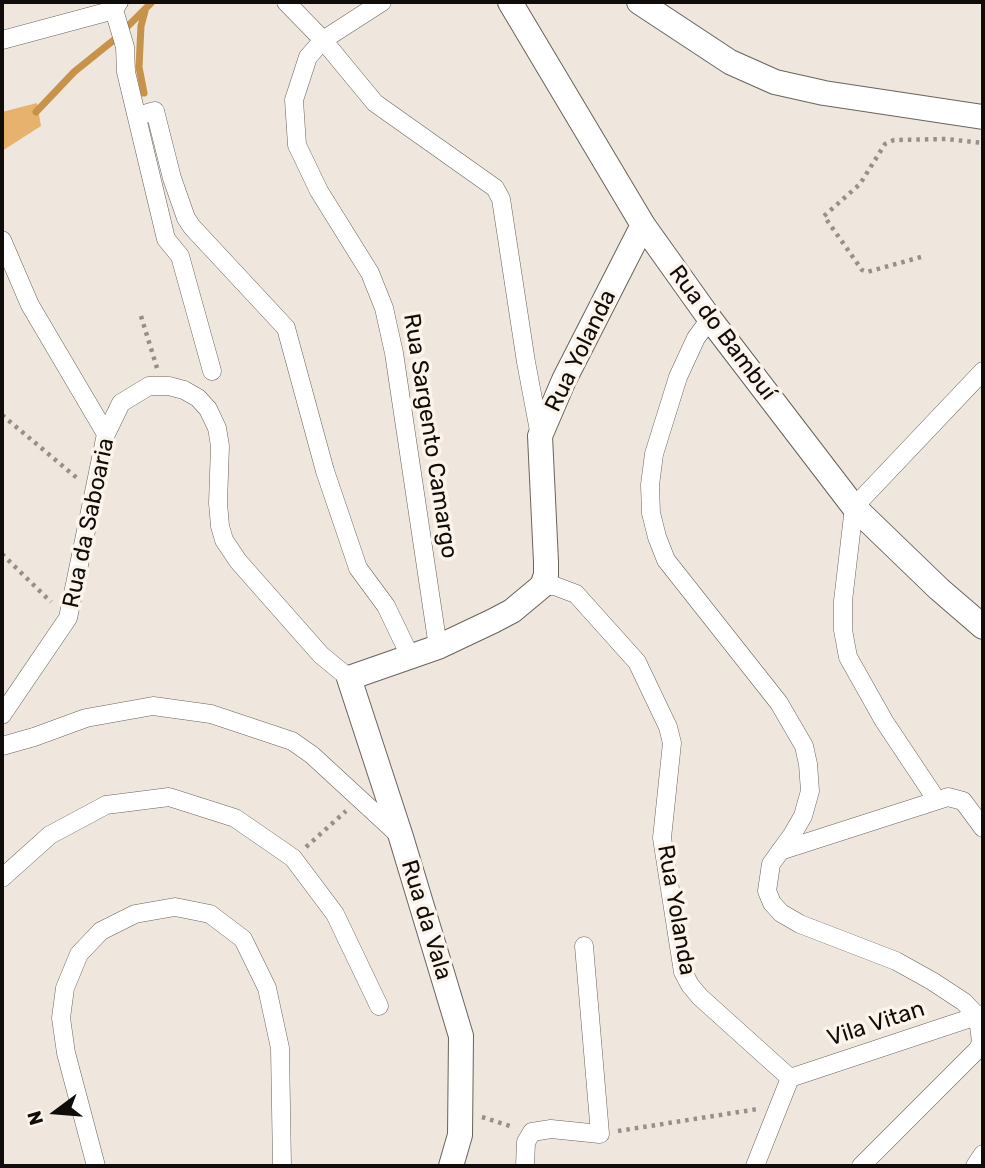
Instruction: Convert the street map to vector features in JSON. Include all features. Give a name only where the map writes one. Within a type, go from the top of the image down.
[{"type":"main road","name":"Rua do Bambuí","points":[[510,2],[643,225],[710,319],[854,508],[939,589],[983,626]]},
{"type":"main road","points":[[639,2],[730,62],[775,82],[824,93],[983,117]]},
{"type":"main road","name":"Rua Yolanda","points":[[542,586],[546,562],[540,436],[564,380],[643,225]]},
{"type":"main road","points":[[349,678],[438,647],[512,611],[542,586]]},
{"type":"main road","name":"Rua da Vala","points":[[349,678],[401,837],[461,1036],[460,1135],[451,1166]]},
{"type":"street","points":[[286,2],[323,40],[374,103],[495,188],[501,199],[540,436]]},
{"type":"street","name":"Rua Sargento Camargo","points":[[382,2],[323,40],[308,57],[294,100],[297,145],[319,191],[370,272],[384,307],[394,353],[438,647]]},
{"type":"street","points":[[2,40],[117,11],[125,47],[126,72],[144,114],[166,239],[180,256],[212,371]]},
{"type":"street","points":[[144,114],[155,111],[172,178],[186,218],[286,328],[325,471],[358,568],[386,606],[410,656]]},
{"type":"street","points":[[2,240],[30,305],[106,435]]},
{"type":"street","points":[[710,319],[686,358],[654,454],[650,485],[651,513],[666,560],[779,703],[804,746],[810,791],[803,816],[771,864],[767,891],[781,914],[896,961],[953,995],[981,1016],[981,1042],[978,1049],[862,1166]]},
{"type":"street","points":[[936,799],[890,731],[848,657],[843,630],[843,601],[854,508],[983,371]]},
{"type":"street","name":"Rua da Saboaria","points":[[2,715],[68,618],[106,435],[121,403],[149,386],[162,386]]},
{"type":"street","points":[[162,386],[184,390],[198,398],[208,409],[217,428],[220,446],[219,526],[230,551],[321,655],[349,678]]},
{"type":"street","name":"Rua Yolanda","points":[[542,586],[555,586],[576,594],[637,662],[668,727],[672,743],[662,838],[683,972],[701,997],[790,1078]]},
{"type":"street","points":[[2,746],[86,718],[153,706],[211,715],[292,741],[312,755],[401,837]]},
{"type":"street","points":[[2,878],[50,835],[106,805],[169,797],[235,818],[293,858],[335,914],[379,1006]]},
{"type":"street","points":[[780,851],[948,797],[963,801],[983,828]]},
{"type":"street","points":[[96,1166],[66,1052],[61,1018],[65,988],[79,954],[101,931],[135,914],[175,907],[210,914],[243,939],[267,988],[280,1048],[282,1166]]},
{"type":"street","points":[[526,1166],[530,1137],[551,1129],[600,1134],[584,946]]},
{"type":"street","name":"Vila Vitan","points":[[790,1078],[981,1016]]},
{"type":"street","points":[[755,1166],[790,1078]]},
{"type":"street","points":[[975,1166],[983,1154]]},
{"type":"path","points":[[921,257],[867,272],[862,270],[824,216],[860,184],[885,144],[894,139],[946,139],[983,143]]},
{"type":"path","points":[[141,316],[162,386]]},
{"type":"path","points":[[2,415],[94,492]]},
{"type":"path","points":[[2,554],[33,583]]},
{"type":"path","points":[[293,858],[360,799]]},
{"type":"path","points":[[600,1134],[779,1106]]},
{"type":"path","points":[[461,1111],[530,1137]]},
{"type":"shaded area","points":[[37,103],[41,126],[2,151],[2,112]]},
{"type":"waterway","points":[[36,112],[74,72],[115,39],[152,2]]},
{"type":"waterway","points":[[144,93],[139,67],[141,26],[145,11]]}]
